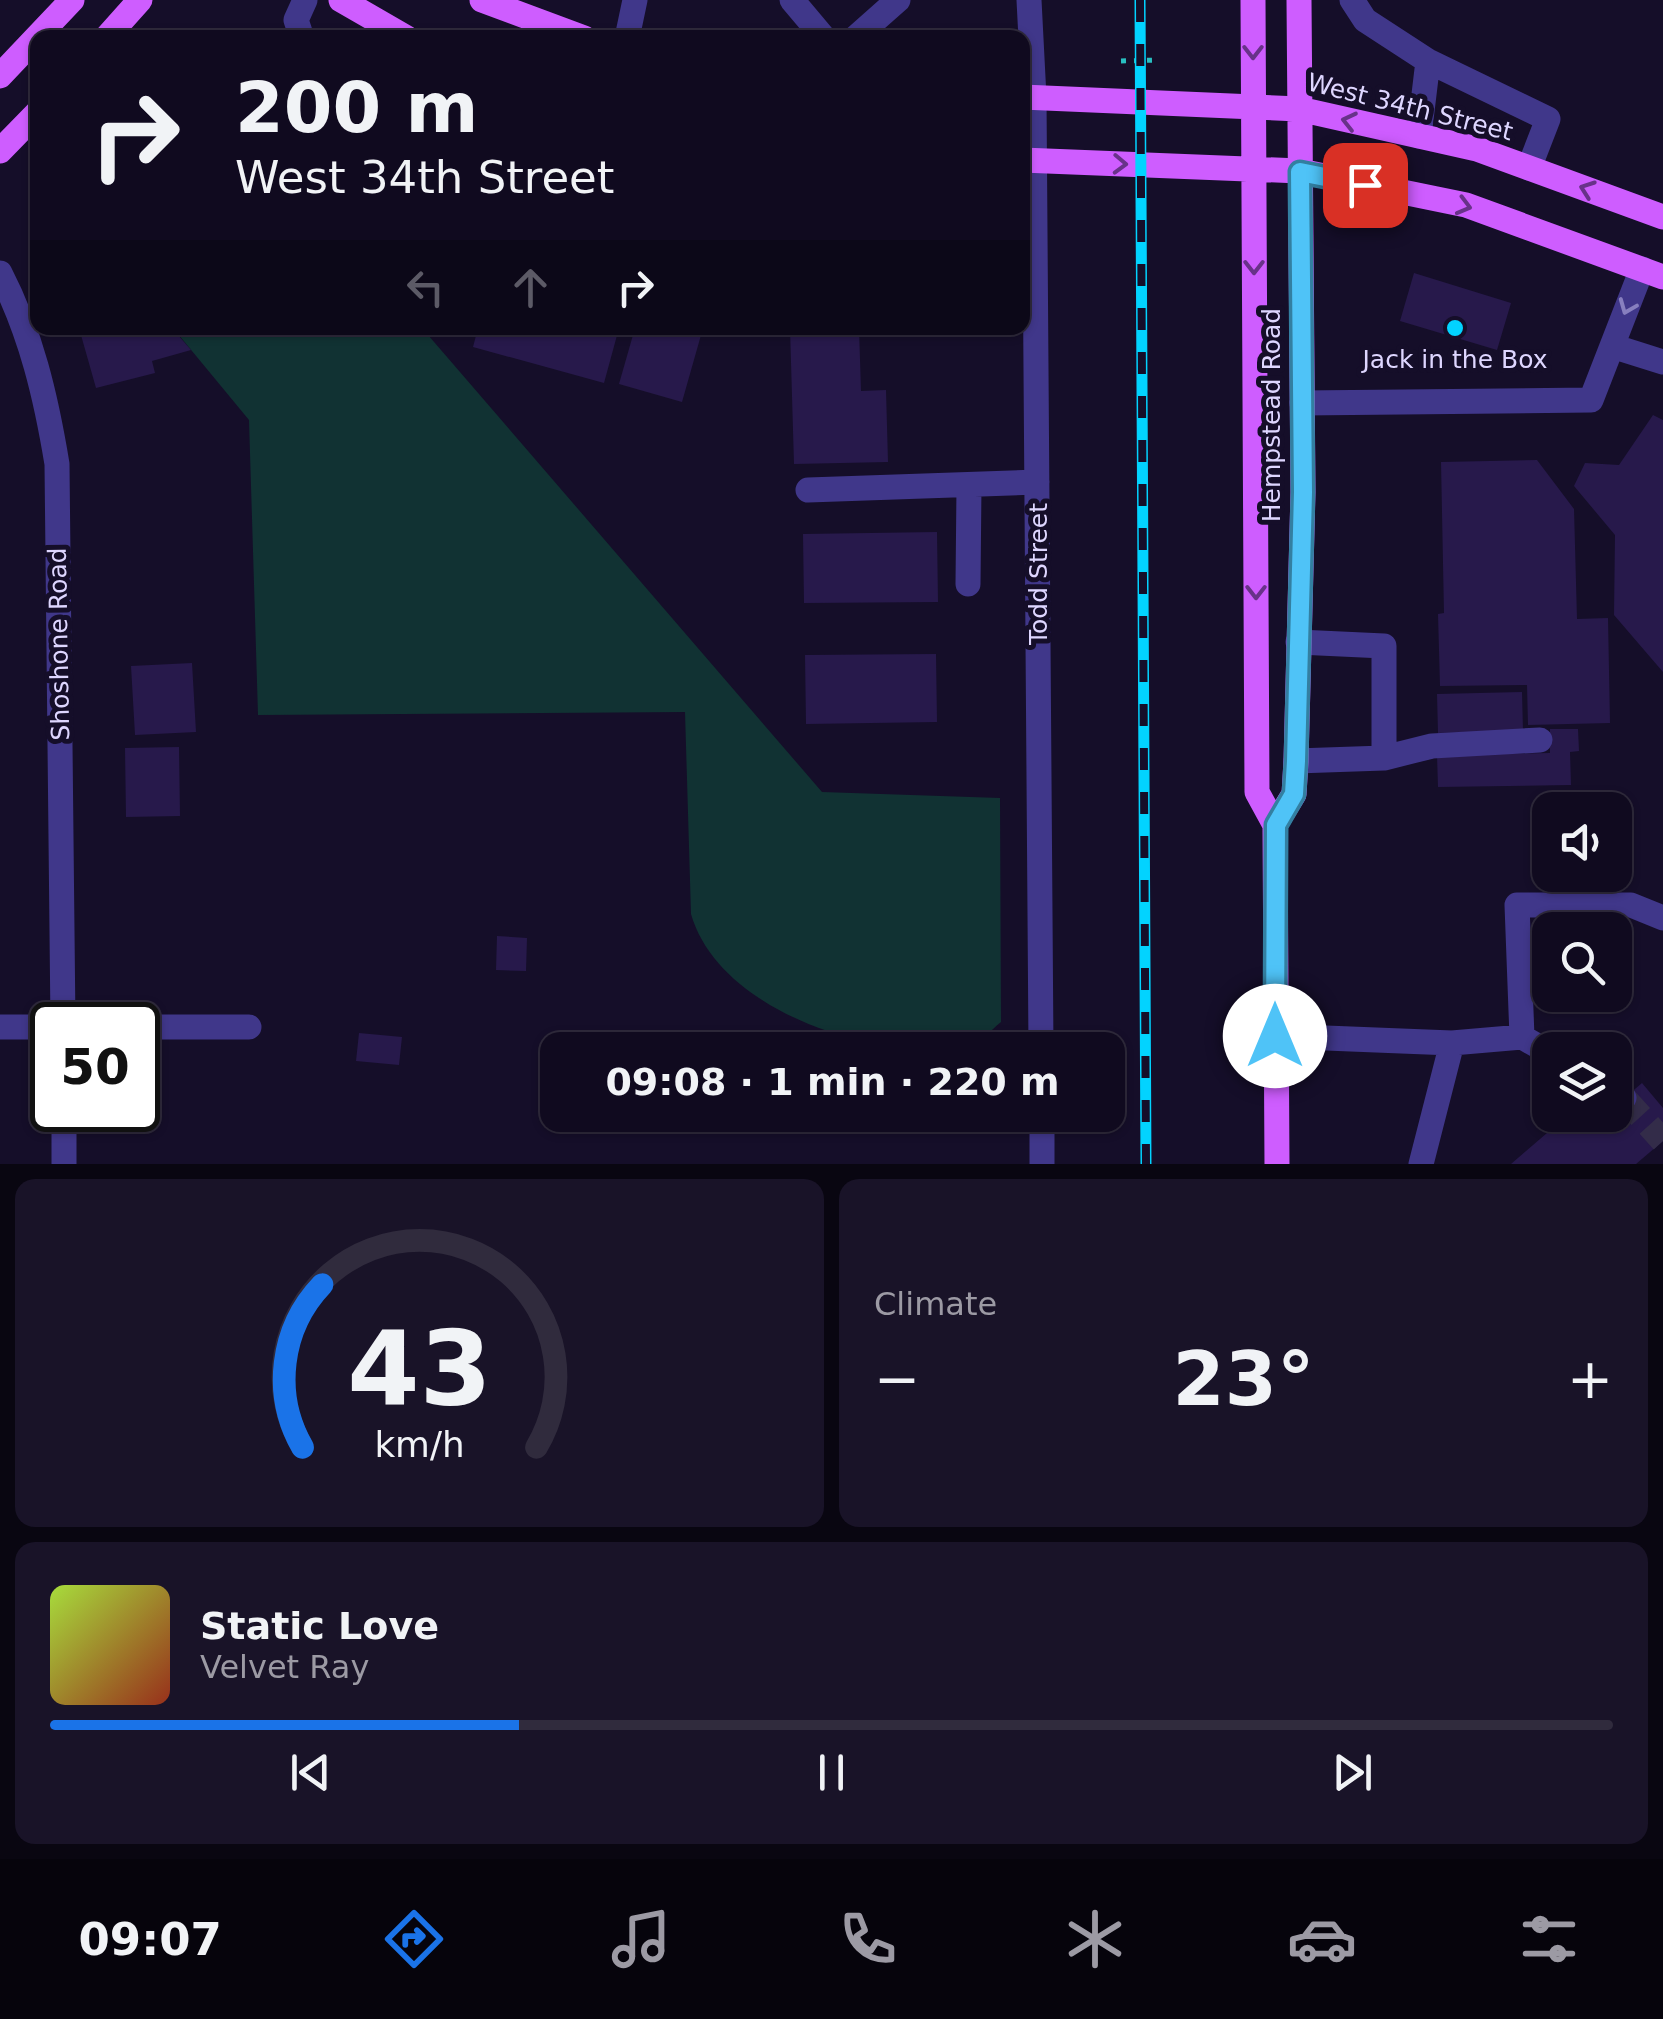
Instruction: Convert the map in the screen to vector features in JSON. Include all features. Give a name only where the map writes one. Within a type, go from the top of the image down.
[{"type":"main road","points":[[44,30],[72,0]]},
{"type":"main road","points":[[113,30],[140,0]]},
{"type":"main road","points":[[341,0],[392,30]]},
{"type":"main road","points":[[482,0],[563,30]]},
{"type":"main road","name":"Hempstead Road","points":[[1253,0],[1257,792],[1276,825]]},
{"type":"main road","name":"Hempstead Road","points":[[1278,1164],[1276,825],[1294,794],[1296,761],[1302,403],[1299,0]]},
{"type":"main road","points":[[0,76],[30,44]]},
{"type":"main road","name":"West 34th Street","points":[[1030,97],[1254,104],[1299,110],[1477,149],[1663,216]]},
{"type":"main road","points":[[0,152],[30,120]]},
{"type":"main road","points":[[1030,161],[1300,172],[1466,206],[1653,273]]},
{"type":"street","points":[[299,30],[296,20],[305,0]]},
{"type":"street","points":[[629,30],[635,0]]},
{"type":"street","points":[[792,0],[817,30]]},
{"type":"street","points":[[863,30],[898,0]]},
{"type":"street","name":"Todd Street","points":[[1029,0],[1029,30]]},
{"type":"street","points":[[1352,0],[1365,20],[1428,61],[1548,119],[1528,168]]},
{"type":"street","points":[[1418,136],[1428,61]]},
{"type":"street","name":"Todd Street","points":[[1030,232],[1037,482],[1041,1032]]},
{"type":"street","name":"Shoshone Road","points":[[0,273],[32,348],[57,464],[63,1002]]},
{"type":"street","points":[[1302,403],[1590,400],[1612,346],[1653,273]]},
{"type":"street","points":[[1612,346],[1663,361]]},
{"type":"street","points":[[808,490],[1037,482]]},
{"type":"street","points":[[968,584],[970,486]]},
{"type":"street","points":[[1298,642],[1384,646],[1384,758]]},
{"type":"street","points":[[1296,761],[1384,758],[1432,746],[1540,740]]},
{"type":"street","points":[[1522,1036],[1516,985],[1517,905],[1630,904],[1663,918]]},
{"type":"street","points":[[0,1028],[30,1027]]},
{"type":"street","points":[[160,1027],[249,1027]]},
{"type":"street","points":[[1275,1036],[1452,1043],[1522,1036],[1532,1042]]},
{"type":"street","points":[[1421,1164],[1452,1043]]},
{"type":"street","points":[[64,1132],[64,1164]]},
{"type":"street","points":[[1042,1132],[1042,1164]]},
{"type":"path","points":[[1121,61],[1157,60]]},
{"type":"green space","points":[[179,335],[428,335],[822,792],[1000,798],[1001,1022],[989,1032],[830,1032],[757,997],[728,973],[705,946],[691,914],[685,712],[258,715],[249,420]]},
{"type":"building","points":[[1414,273],[1511,303],[1497,350],[1400,321]]},
{"type":"building","points":[[81,335],[178,335],[191,350],[152,361],[155,373],[96,388]]},
{"type":"building","points":[[476,335],[617,335],[604,383],[473,347]]},
{"type":"building","points":[[633,335],[701,335],[682,402],[619,384]]},
{"type":"building","points":[[790,335],[859,335],[861,391],[886,390],[888,462],[794,464]]},
{"type":"building","points":[[1653,415],[1663,420],[1663,672],[1614,615],[1615,535],[1574,486],[1585,463],[1619,465]]},
{"type":"building","points":[[1537,460],[1574,509],[1577,619],[1608,618],[1610,723],[1528,725],[1527,685],[1440,686],[1438,614],[1444,613],[1441,462]]},
{"type":"building","points":[[937,532],[938,602],[804,603],[803,534]]},
{"type":"building","points":[[936,654],[937,722],[806,724],[805,655]]},
{"type":"building","points":[[192,663],[196,732],[135,735],[131,666]]},
{"type":"building","points":[[1522,692],[1523,731],[1438,733],[1437,694]]},
{"type":"building","points":[[1550,729],[1578,729],[1579,751],[1570,752],[1571,785],[1438,787],[1437,755],[1550,753]]},
{"type":"building","points":[[179,747],[180,816],[126,817],[125,748]]},
{"type":"building","points":[[497,936],[527,938],[526,971],[496,970]]},
{"type":"building","points":[[359,1033],[402,1037],[399,1065],[356,1061]]},
{"type":"building","points":[[1642,1083],[1663,1108],[1663,1141],[1636,1164],[1511,1164],[1548,1132],[1632,1132],[1632,1092]]},
{"type":"tunnel","points":[[1632,1107],[1663,1141]]},
{"type":"railway","points":[[1140,0],[1146,1164]]},
{"type":"place","name":"Jack in the Box","points":[[1455,328]]},
{"type":"route","points":[[1275,1036],[1276,825],[1294,794],[1296,761],[1303,492],[1300,172],[1365,185]]}]
